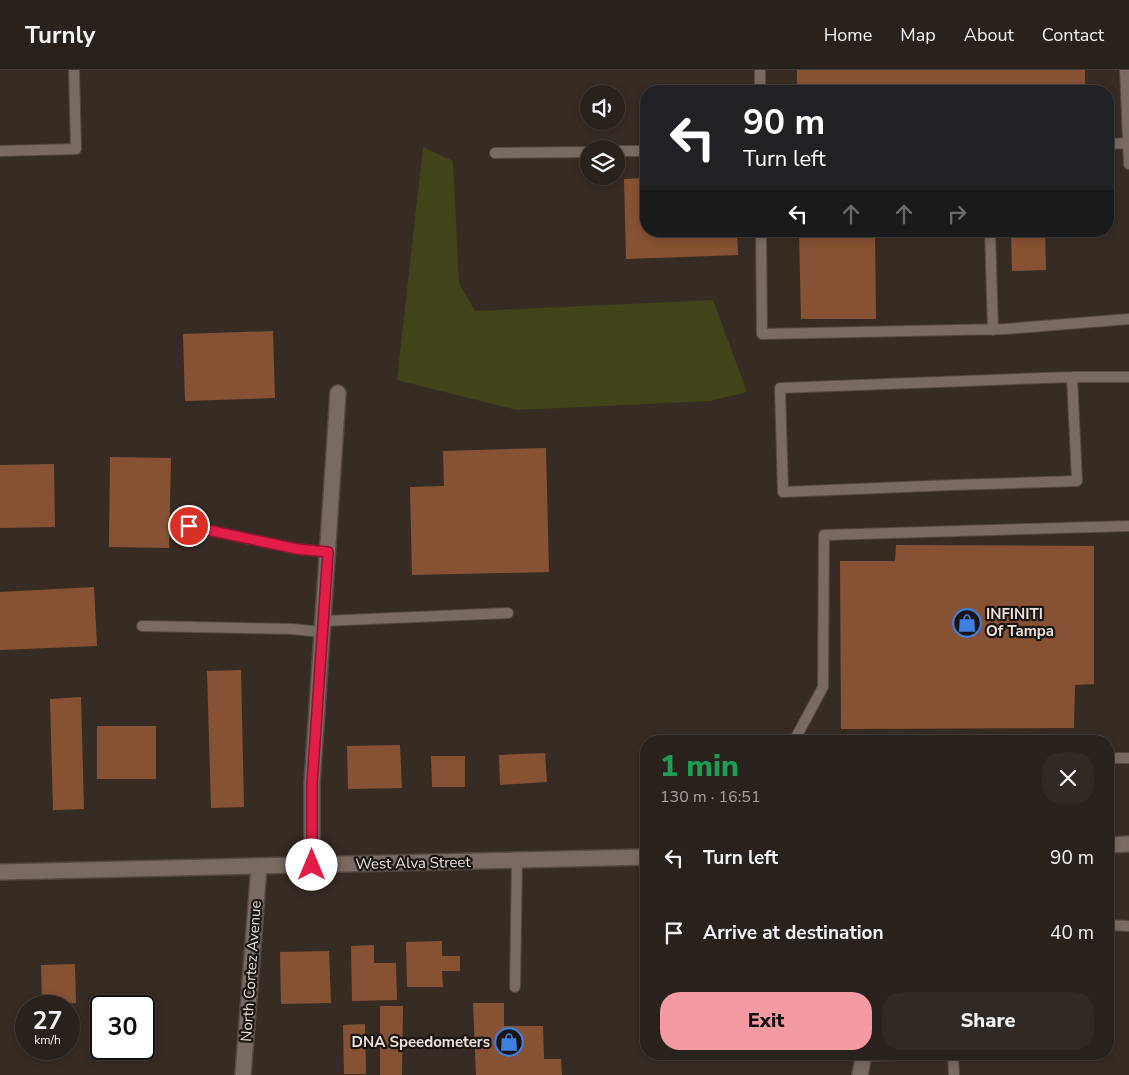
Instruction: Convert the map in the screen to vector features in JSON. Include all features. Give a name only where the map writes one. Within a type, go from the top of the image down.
[{"type":"street","points":[[312,865],[312,784],[338,393]]},
{"type":"street","points":[[1114,845],[1129,844]]},
{"type":"street","name":"West Alva Street","points":[[0,872],[640,857]]},
{"type":"street","name":"North Cortez Avenue","points":[[243,1075],[260,866]]},
{"type":"street","points":[[860,1075],[863,1060]]},
{"type":"lane","points":[[0,151],[76,149],[74,70]]},
{"type":"lane","points":[[760,70],[760,85]]},
{"type":"lane","points":[[1125,70],[1129,164]]},
{"type":"lane","points":[[1114,144],[1128,143]]},
{"type":"lane","points":[[625,151],[640,151]]},
{"type":"lane","points":[[494,153],[580,152]]},
{"type":"lane","points":[[761,237],[762,334],[993,330],[1129,319]]},
{"type":"lane","points":[[990,237],[993,330]]},
{"type":"lane","points":[[1072,377],[1077,482],[783,492],[780,388],[1072,377],[1129,377]]},
{"type":"lane","points":[[189,526],[297,549],[328,552]]},
{"type":"lane","points":[[797,735],[822,687],[824,535],[1129,526]]},
{"type":"lane","points":[[142,626],[292,629],[508,613]]},
{"type":"lane","points":[[1114,758],[1129,758]]},
{"type":"lane","points":[[515,988],[517,860]]},
{"type":"lane","points":[[1114,925],[1129,926]]},
{"type":"lane","points":[[953,1060],[954,1075]]},
{"type":"green space","points":[[423,147],[453,161],[459,283],[475,311],[713,300],[747,392],[710,401],[517,410],[397,380]]},
{"type":"building","points":[[797,70],[1085,70],[1085,85],[797,85]]},
{"type":"building","points":[[640,178],[640,237],[737,237],[738,255],[626,259],[625,179]]},
{"type":"building","points":[[799,237],[875,237],[876,319],[801,319]]},
{"type":"building","points":[[1011,237],[1045,237],[1046,270],[1012,271]]},
{"type":"building","points":[[273,331],[275,398],[185,401],[183,334]]},
{"type":"building","points":[[546,448],[549,572],[412,575],[410,487],[444,486],[443,451]]},
{"type":"building","points":[[110,457],[171,458],[169,548],[109,547]]},
{"type":"building","points":[[54,464],[55,527],[0,528],[0,465]]},
{"type":"building","name":"INFINITI Of Tampa","points":[[896,545],[1094,546],[1094,684],[1075,685],[1074,728],[841,729],[840,561],[895,561]]},
{"type":"building","points":[[94,587],[97,646],[0,650],[0,592]]},
{"type":"building","points":[[241,670],[244,807],[211,808],[207,671]]},
{"type":"building","points":[[81,697],[84,809],[53,810],[50,699]]},
{"type":"building","points":[[97,726],[156,726],[156,779],[97,779]]},
{"type":"building","points":[[400,745],[402,788],[348,789],[347,746]]},
{"type":"building","points":[[545,753],[547,782],[500,785],[499,755]]},
{"type":"building","points":[[431,756],[465,756],[465,787],[432,787]]},
{"type":"building","points":[[442,941],[442,956],[460,956],[460,971],[442,971],[443,987],[407,987],[406,942]]},
{"type":"building","points":[[374,945],[374,963],[396,963],[397,1000],[352,1001],[351,946]]},
{"type":"building","points":[[329,951],[331,1003],[281,1004],[280,952]]},
{"type":"building","points":[[75,964],[76,995],[42,995],[41,965]]},
{"type":"building","name":"DNA Speedometers","points":[[473,1003],[504,1003],[504,1026],[543,1026],[544,1059],[561,1059],[562,1075],[476,1075]]},
{"type":"building","points":[[380,1006],[403,1006],[402,1075],[380,1075]]},
{"type":"building","points":[[365,1024],[366,1074],[344,1074],[343,1025]]},
{"type":"place","name":"INFINITI Of Tampa","points":[[967,623]]},
{"type":"place","name":"DNA Speedometers","points":[[509,1042]]},
{"type":"route","points":[[189,526],[297,549],[328,552],[312,784],[312,865]]}]
